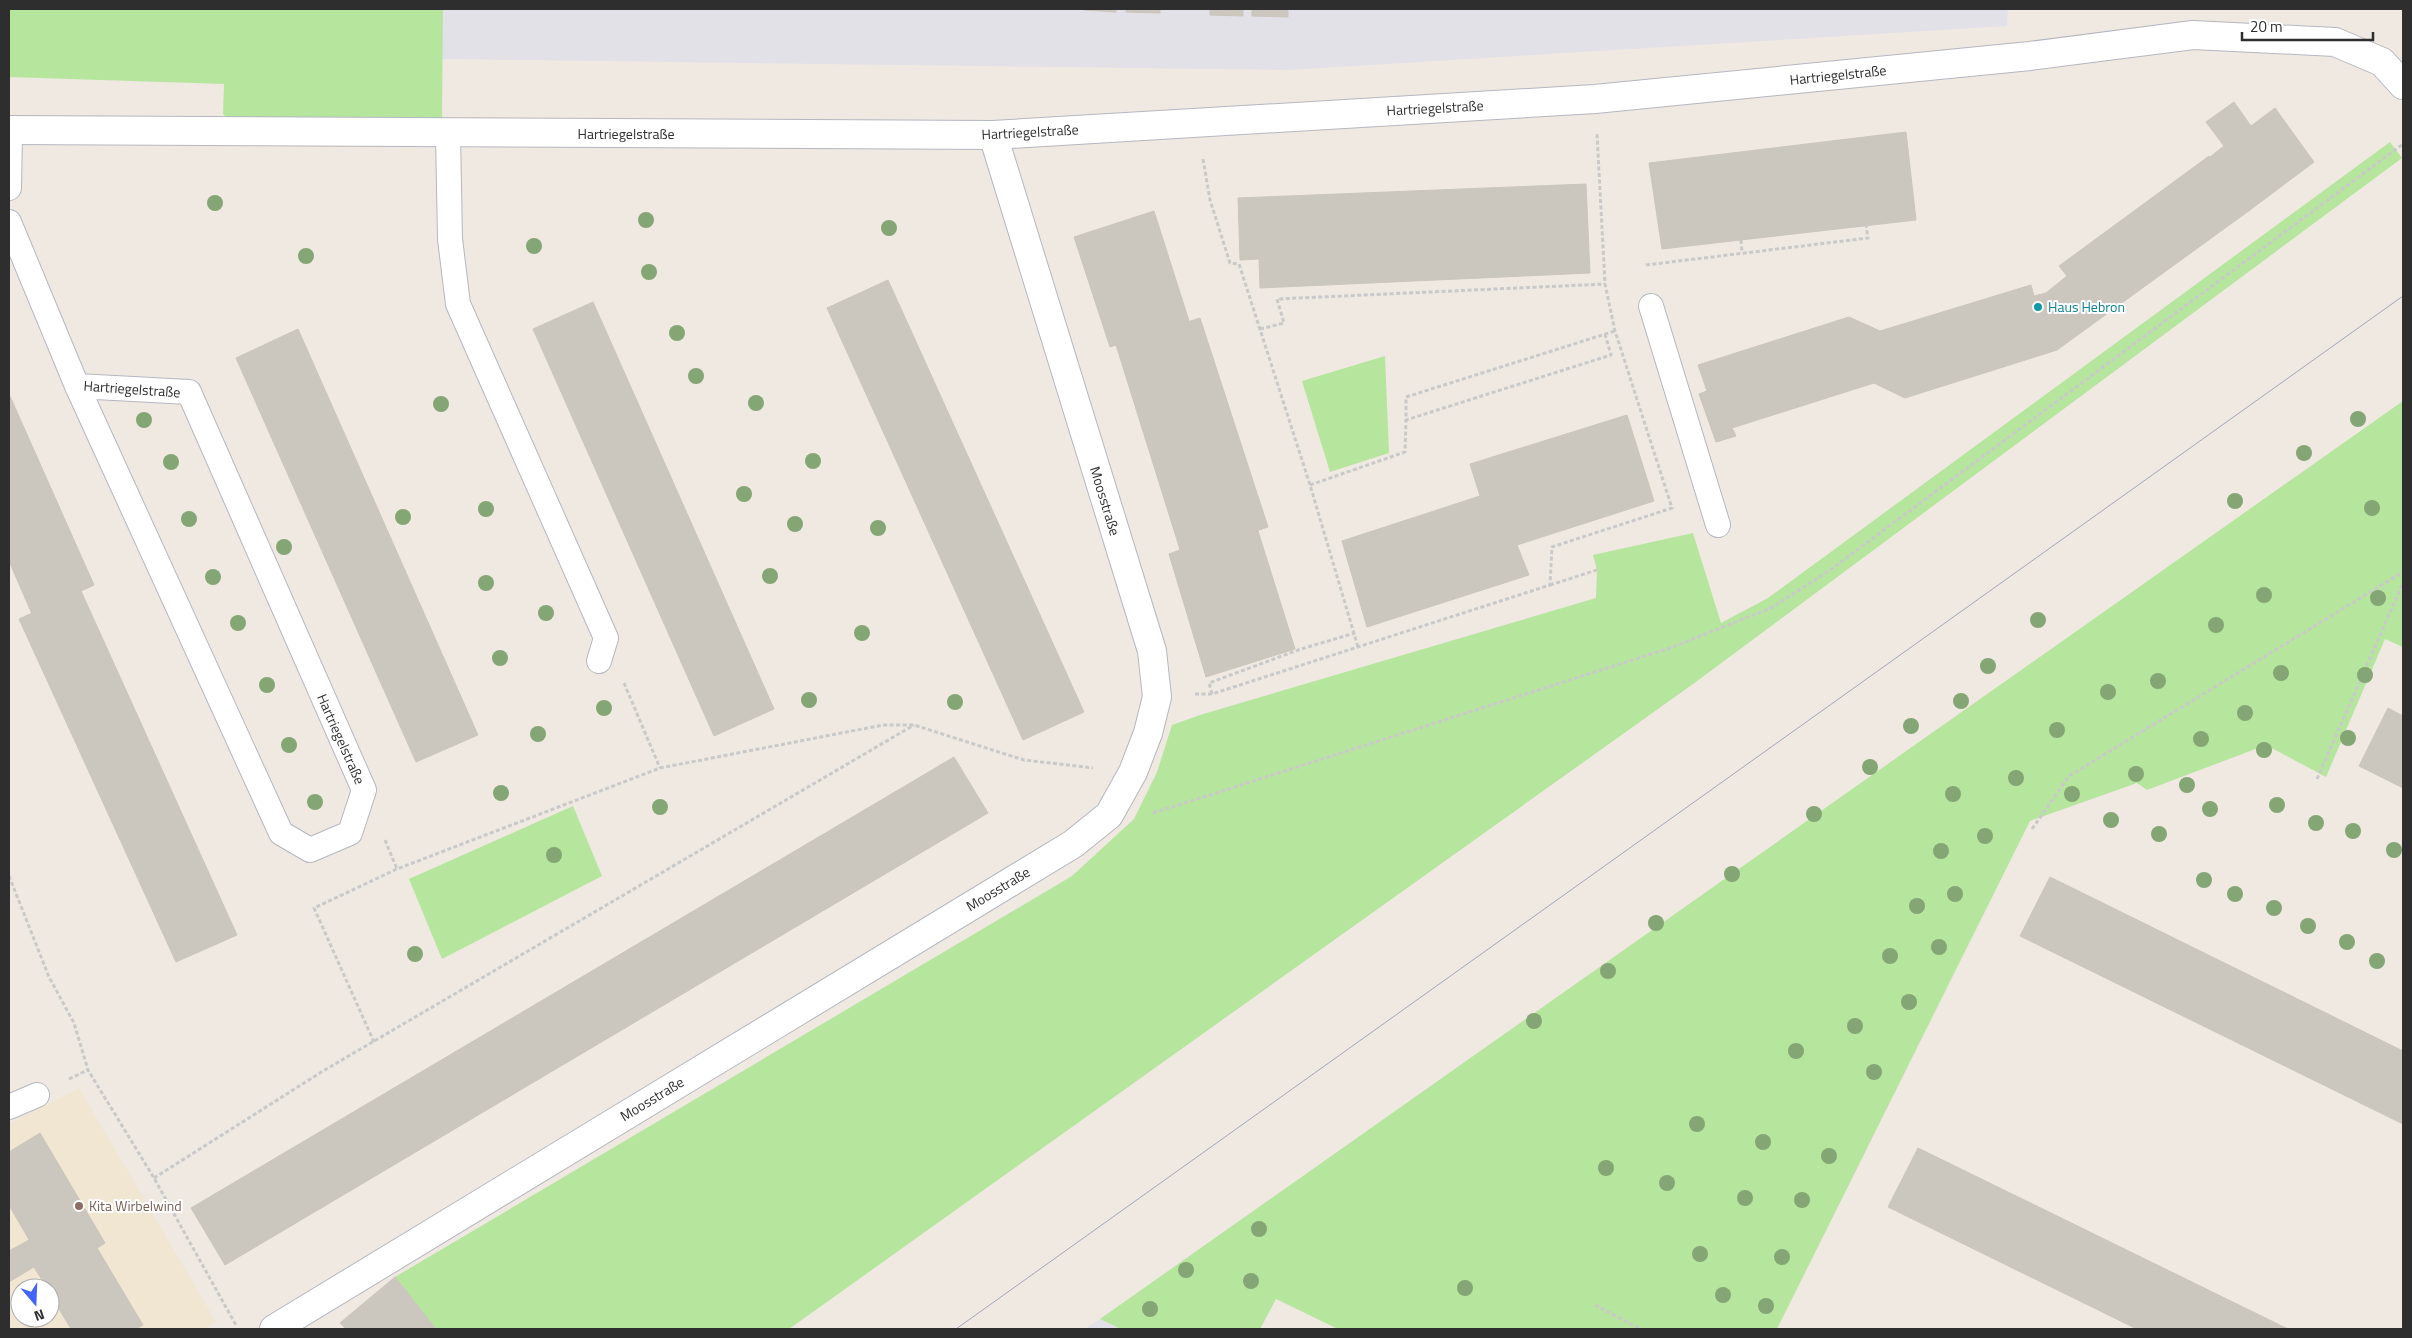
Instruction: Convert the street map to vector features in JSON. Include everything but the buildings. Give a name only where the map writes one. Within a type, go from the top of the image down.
[{"type":"street","name":"Hartriegelstraße","points":[[9,130],[448,134],[993,135],[1595,99],[2030,56],[2193,35],[2335,42],[2382,62],[2403,85]]},
{"type":"street","name":"Moosstraße","points":[[274,1329],[1073,844],[1109,815],[1133,772],[1148,734],[1156,697],[1152,651],[993,135]]},
{"type":"lane","name":"Hartriegelstraße","points":[[9,130],[9,188]]},
{"type":"lane","points":[[448,134],[450,239],[458,304],[603,650]]},
{"type":"lane","name":"Hartriegelstraße","points":[[9,222],[77,386],[281,834],[310,850],[350,833],[364,790],[188,392],[77,386]]},
{"type":"lane","points":[[1652,306],[1718,525]]},
{"type":"lane","points":[[9,1107],[37,1095]]},
{"type":"path","points":[[1550,585],[1552,547],[1672,508],[1615,331],[1605,284],[1595,99]]},
{"type":"path","points":[[1143,816],[1670,648],[1771,608],[1830,570],[2403,144]]},
{"type":"path","points":[[1204,172],[1210,200],[1230,263],[1239,264],[1310,485],[1358,647]]},
{"type":"path","points":[[1646,265],[1868,238],[1866,225]]},
{"type":"path","points":[[1741,240],[1742,253]]},
{"type":"path","points":[[1260,329],[1284,323],[1277,299],[1605,284]]},
{"type":"path","points":[[1310,485],[1406,452],[1406,397],[1615,331]]},
{"type":"path","points":[[1406,420],[1612,355],[1605,334]]},
{"type":"path","points":[[1156,697],[1212,694],[1597,570]]},
{"type":"path","points":[[2032,829],[2069,776],[2403,572]]},
{"type":"path","points":[[2317,779],[2403,583]]},
{"type":"path","points":[[1212,694],[1209,683],[1302,649],[1355,633]]},
{"type":"path","points":[[603,650],[660,768]]},
{"type":"path","points":[[374,1042],[314,908],[398,870],[660,768],[883,724],[914,725],[1024,760],[1133,772]]},
{"type":"path","points":[[154,1178],[323,1071],[914,725]]},
{"type":"path","points":[[9,876],[49,977],[74,1023],[88,1070],[154,1178],[238,1329]]},
{"type":"path","points":[[1596,1305],[1640,1329]]},
{"type":"shaded area","points":[[443,9],[2008,9],[2007,26],[1288,70],[442,59]]},
{"type":"shaded area","name":"Kita Wirbelwind","points":[[79,1088],[216,1322],[205,1329],[9,1329],[9,1124]]},
{"type":"shaded area","points":[[1100,1319],[1121,1329],[1085,1329]]},
{"type":"green space","points":[[9,9],[443,9],[442,119],[227,118],[223,114],[224,84],[9,77]]},
{"type":"green space","points":[[2390,142],[2402,158],[1693,684],[789,1329],[436,1329],[395,1277],[1072,876],[1134,819],[1157,772],[1172,725],[1200,715],[1596,598],[1597,570],[1593,555],[1693,533],[1721,623],[1768,598]]},
{"type":"green space","points":[[1385,356],[1389,453],[1330,472],[1302,381]]},
{"type":"green space","points":[[2403,401],[2403,647],[2385,639],[2326,777],[2266,745],[2147,790],[2137,783],[2030,821],[1777,1329],[1338,1329],[1276,1299],[1260,1329],[1121,1329],[1100,1319]]},
{"type":"green space","points":[[573,806],[602,876],[442,959],[409,879]]},
{"type":"tram line","points":[[956,1329],[2403,296]]},
{"type":"place","name":"Haus Hebron","points":[[2038,307]]},
{"type":"place","name":"Kita Wirbelwind","points":[[79,1206]]}]
